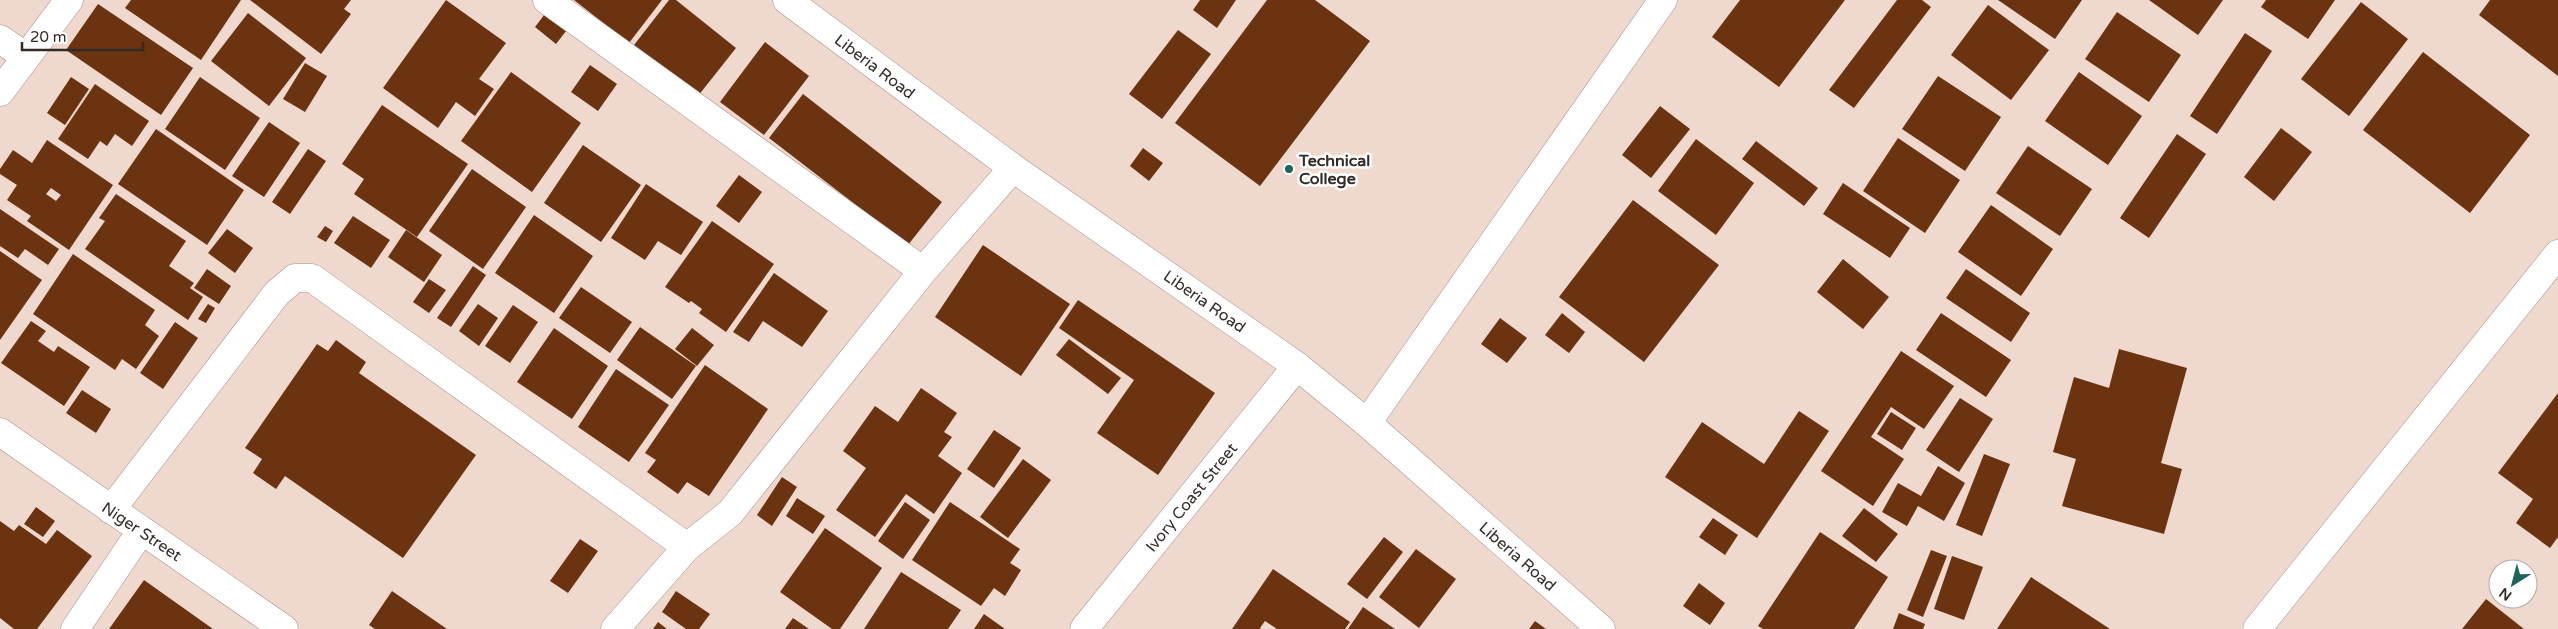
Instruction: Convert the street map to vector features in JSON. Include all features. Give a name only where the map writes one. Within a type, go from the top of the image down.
[{"type":"street","points":[[0,92],[69,0]]},
{"type":"street","points":[[547,0],[923,272]]},
{"type":"street","name":"Liberia Road","points":[[787,0],[1013,168],[1297,366],[1367,423],[1601,629]]},
{"type":"street","points":[[1367,423],[1663,0]]},
{"type":"street","points":[[0,39],[26,57]]},
{"type":"street","points":[[615,629],[687,546],[730,513],[923,272],[1013,168]]},
{"type":"street","points":[[2257,629],[2558,254]]},
{"type":"street","points":[[111,510],[277,293],[295,278],[312,278],[687,546]]},
{"type":"street","name":"Ivory Coast Street","points":[[1084,629],[1297,366]]},
{"type":"street","name":"Niger Street","points":[[0,432],[284,629]]},
{"type":"street","points":[[75,629],[141,531]]},
{"type":"building","points":[[131,0],[241,0],[201,60],[125,8]]},
{"type":"building","points":[[250,0],[351,0],[344,9],[351,14],[321,54]]},
{"type":"building","points":[[446,0],[506,43],[479,79],[494,89],[475,116],[456,102],[438,128],[383,88]]},
{"type":"building","points":[[574,0],[662,0],[629,43]]},
{"type":"building","points":[[669,0],[676,0],[736,48],[698,96],[634,45]]},
{"type":"building","points":[[1200,0],[1236,0],[1217,28],[1193,10]]},
{"type":"building","points":[[1267,0],[1315,0],[1370,41],[1260,186],[1175,123]]},
{"type":"building","points":[[1740,0],[1845,0],[1779,87],[1712,37]]},
{"type":"building","points":[[1897,0],[1922,0],[1931,7],[1854,108],[1829,90]]},
{"type":"building","points":[[1998,0],[2082,0],[2055,39]]},
{"type":"building","points":[[2149,0],[2223,0],[2198,35]]},
{"type":"building","points":[[2266,0],[2335,0],[2308,39],[2261,7]]},
{"type":"building","points":[[2490,0],[2558,0],[2558,76],[2479,15]]},
{"type":"building","points":[[2361,2],[2408,39],[2349,116],[2301,79]]},
{"type":"building","points":[[98,4],[193,68],[161,115],[66,50]]},
{"type":"building","points":[[1988,5],[2049,50],[2011,100],[1951,55]]},
{"type":"building","points":[[551,6],[573,22],[556,44],[535,27]]},
{"type":"building","points":[[2117,12],[2181,55],[2149,102],[2085,59]]},
{"type":"building","points":[[248,13],[306,58],[269,106],[211,61]]},
{"type":"building","points":[[1178,30],[1211,54],[1162,119],[1129,94]]},
{"type":"building","points":[[2245,33],[2272,51],[2217,134],[2190,116]]},
{"type":"building","points":[[765,42],[809,76],[764,135],[720,102]]},
{"type":"building","points":[[2423,52],[2530,135],[2470,213],[2363,130]]},
{"type":"building","points":[[305,63],[327,76],[305,112],[283,99]]},
{"type":"building","points":[[590,65],[617,84],[598,111],[571,92]]},
{"type":"building","points":[[511,72],[581,123],[532,192],[461,141]]},
{"type":"building","points":[[2079,72],[2142,116],[2108,165],[2045,121]]},
{"type":"building","points":[[1938,76],[2001,117],[1965,171],[1902,129]]},
{"type":"building","points":[[71,77],[89,89],[65,125],[47,113]]},
{"type":"building","points":[[200,77],[260,118],[225,170],[165,129]]},
{"type":"building","points":[[95,84],[149,121],[132,146],[115,134],[107,146],[100,141],[88,159],[58,139]]},
{"type":"building","points":[[803,94],[942,202],[908,245],[769,138]]},
{"type":"building","points":[[382,105],[468,164],[417,237],[354,194],[364,179],[342,164]]},
{"type":"building","points":[[1660,106],[1690,129],[1651,178],[1622,155]]},
{"type":"building","points":[[269,122],[300,143],[264,197],[232,176]]},
{"type":"building","points":[[2281,128],[2312,152],[2274,201],[2244,177]]},
{"type":"building","points":[[156,129],[244,190],[207,245],[118,184]]},
{"type":"building","points":[[2177,134],[2206,154],[2149,238],[2120,218]]},
{"type":"building","points":[[1898,138],[1960,180],[1925,233],[1863,191]]},
{"type":"building","points":[[1696,139],[1754,183],[1716,235],[1658,191]]},
{"type":"building","points":[[47,140],[113,185],[69,250],[27,221],[31,216],[7,200],[17,185],[0,174],[0,169],[13,150],[32,163]],"holes":[[[51,188],[61,195],[56,201],[46,194]]]},
{"type":"building","points":[[1756,141],[1818,188],[1804,206],[1742,159]]},
{"type":"building","points":[[583,145],[641,185],[601,242],[544,203]]},
{"type":"building","points":[[2028,146],[2092,189],[2060,236],[1996,193]]},
{"type":"building","points":[[1143,148],[1163,163],[1149,181],[1130,166]]},
{"type":"building","points":[[308,149],[326,161],[290,214],[272,202]]},
{"type":"building","points":[[472,169],[526,207],[483,269],[429,231]]},
{"type":"building","points":[[739,175],[762,192],[739,223],[716,206]]},
{"type":"building","points":[[1843,183],[1910,228],[1890,258],[1823,214]]},
{"type":"building","points":[[646,184],[703,222],[681,255],[658,241],[645,260],[611,238]]},
{"type":"building","points":[[116,194],[186,241],[169,266],[194,283],[190,288],[203,297],[188,320],[85,249],[105,221],[99,218]]},
{"type":"building","points":[[1633,200],[1719,265],[1644,362],[1559,297]]},
{"type":"building","points":[[1991,205],[2053,249],[2021,296],[1958,252]]},
{"type":"building","points":[[0,209],[59,249],[48,265],[25,249],[18,258],[0,246]]},
{"type":"building","points":[[534,215],[593,256],[554,313],[495,273]]},
{"type":"building","points":[[353,216],[390,240],[371,268],[334,243]]},
{"type":"building","points":[[712,221],[774,264],[726,332],[699,313],[702,309],[665,287]]},
{"type":"building","points":[[325,226],[333,231],[326,242],[317,237]]},
{"type":"building","points":[[227,229],[253,248],[235,273],[208,253]]},
{"type":"building","points":[[406,230],[442,255],[424,282],[388,257]]},
{"type":"building","points":[[983,245],[1070,304],[1021,376],[935,317]]},
{"type":"building","points":[[0,251],[42,280],[0,340]]},
{"type":"building","points":[[73,254],[155,310],[145,325],[159,336],[136,369],[122,359],[115,370],[33,314]]},
{"type":"building","points":[[1843,259],[1889,297],[1863,329],[1817,292]]},
{"type":"building","points":[[473,266],[486,275],[451,327],[437,318]]},
{"type":"building","points":[[207,269],[231,286],[219,304],[194,288]]},
{"type":"building","points":[[1966,269],[2030,313],[2011,342],[1946,298]]},
{"type":"building","points":[[774,273],[828,311],[802,347],[763,321],[749,342],[733,332]]},
{"type":"building","points":[[429,279],[446,290],[429,313],[413,302]]},
{"type":"building","points":[[581,287],[632,322],[610,353],[559,318]]},
{"type":"building","points":[[1078,300],[1215,393],[1158,475],[1097,433],[1134,380],[1059,328]]},
{"type":"building","points":[[208,304],[215,308],[206,323],[198,319]]},
{"type":"building","points":[[478,304],[498,318],[479,346],[459,331]]},
{"type":"building","points":[[513,305],[538,322],[510,363],[485,346]]},
{"type":"building","points":[[1562,313],[1585,332],[1569,353],[1545,335]]},
{"type":"building","points":[[1941,313],[2011,360],[1986,397],[1916,350]]},
{"type":"building","points":[[1500,318],[1527,338],[1507,363],[1481,344]]},
{"type":"building","points":[[31,321],[46,331],[38,341],[54,352],[58,346],[90,367],[64,406],[1,363]]},
{"type":"building","points":[[175,322],[198,338],[163,389],[140,373]]},
{"type":"building","points":[[640,327],[696,366],[672,399],[617,360]]},
{"type":"building","points":[[554,328],[608,366],[572,419],[517,382]]},
{"type":"building","points":[[692,328],[714,345],[697,366],[675,349]]},
{"type":"building","points":[[1069,339],[1121,378],[1108,394],[1056,355]]},
{"type":"building","points":[[336,340],[366,362],[359,373],[476,455],[403,558],[285,476],[276,489],[253,473],[262,459],[245,448],[317,344],[328,351]]},
{"type":"building","points":[[2119,349],[2187,368],[2161,463],[2182,469],[2164,534],[2062,506],[2076,459],[2053,452],[2074,377],[2109,388]]},
{"type":"building","points":[[1901,351],[1954,386],[1924,429],[1891,407],[1871,437],[1904,459],[1873,506],[1821,471]]},
{"type":"building","points":[[705,365],[768,409],[709,496],[687,482],[678,494],[647,472],[656,460],[645,453]]},
{"type":"building","points":[[616,369],[669,405],[629,462],[578,427]]},
{"type":"building","points":[[921,388],[957,413],[944,432],[952,437],[938,456],[962,473],[934,514],[906,494],[875,537],[836,510],[866,468],[843,451],[875,406],[898,422]]},
{"type":"building","points":[[82,390],[111,409],[96,433],[66,413]]},
{"type":"building","points":[[2558,393],[2558,537],[2550,548],[2516,523],[2533,499],[2498,473]]},
{"type":"building","points":[[1960,398],[1993,419],[1959,472],[1926,450]]},
{"type":"building","points":[[1799,411],[1829,431],[1757,538],[1665,477],[1702,422],[1764,464]]},
{"type":"building","points":[[1891,412],[1916,428],[1902,450],[1877,434]]},
{"type":"building","points":[[994,430],[1021,448],[994,488],[967,469]]},
{"type":"building","points":[[1984,454],[2010,464],[1982,536],[1956,525]]},
{"type":"building","points":[[1023,459],[1051,480],[1008,538],[980,517]]},
{"type":"building","points":[[1938,466],[1965,483],[1944,521],[1918,506],[1907,526],[1882,512],[1898,483],[1921,496]]},
{"type":"building","points":[[782,477],[797,487],[772,526],[757,515]]},
{"type":"building","points":[[797,498],[825,516],[813,534],[786,516]]},
{"type":"building","points":[[905,502],[930,520],[903,559],[878,541]]},
{"type":"building","points":[[950,502],[1020,549],[1010,563],[1021,570],[1005,596],[994,588],[981,606],[912,560]]},
{"type":"building","points":[[36,507],[55,521],[43,537],[24,524]]},
{"type":"building","points":[[1864,508],[1898,534],[1876,562],[1842,536]]},
{"type":"building","points":[[1713,518],[1738,535],[1725,555],[1699,537]]},
{"type":"building","points":[[0,521],[14,531],[19,525],[46,544],[57,530],[92,556],[37,629],[14,629],[0,618]]},
{"type":"building","points":[[825,528],[882,568],[840,629],[832,629],[780,592]]},
{"type":"building","points":[[1820,532],[1888,577],[1854,629],[1763,629],[1758,626]]},
{"type":"building","points":[[1384,537],[1403,552],[1367,599],[1347,584]]},
{"type":"building","points":[[580,539],[598,551],[568,593],[550,581]]},
{"type":"building","points":[[1416,549],[1456,579],[1419,628],[1379,597]]},
{"type":"building","points":[[1931,550],[1947,556],[1923,617],[1907,610]]},
{"type":"building","points":[[1952,556],[1983,567],[1964,620],[1934,609]]},
{"type":"building","points":[[1273,569],[1350,622],[1345,629],[1277,629],[1265,621],[1261,629],[1232,629]]},
{"type":"building","points":[[901,572],[961,610],[948,629],[864,629]]},
{"type":"building","points":[[2031,577],[2110,629],[1997,629]]},
{"type":"building","points":[[144,580],[213,629],[109,629]]},
{"type":"building","points":[[1699,583],[1725,603],[1710,625],[1683,606]]},
{"type":"building","points":[[392,591],[447,629],[375,629],[369,625]]},
{"type":"building","points":[[676,591],[710,614],[699,629],[686,629],[662,612]]},
{"type":"building","points":[[2486,599],[2488,601],[2488,609],[2499,609],[2524,629],[2462,629]]},
{"type":"building","points":[[1363,607],[1395,629],[1348,629]]},
{"type":"building","points":[[1899,613],[1925,624],[1923,629],[1893,629]]},
{"type":"building","points":[[984,614],[1005,629],[974,629]]},
{"type":"building","points":[[793,618],[809,629],[785,629]]},
{"type":"building","points":[[1535,621],[1546,629],[1529,629]]},
{"type":"building","points":[[658,622],[667,629],[653,629]]},
{"type":"place","name":"Technical College","points":[[1289,169]]}]
